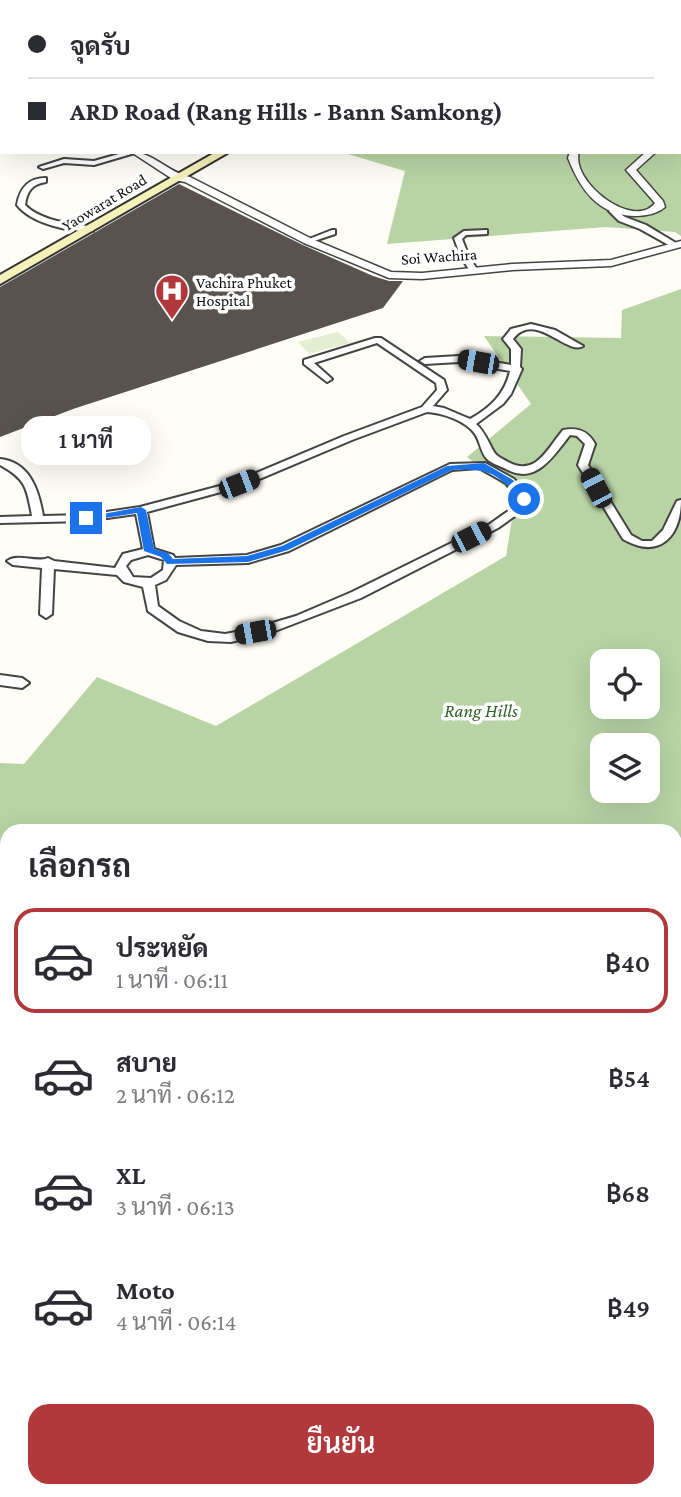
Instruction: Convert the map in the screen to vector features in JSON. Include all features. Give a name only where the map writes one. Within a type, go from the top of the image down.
[{"type":"main road","name":"Yaowarat Road","points":[[0,280],[221,154]]},
{"type":"main road","points":[[163,168],[200,166]]},
{"type":"street","points":[[43,167],[61,161],[94,163],[128,154]]},
{"type":"street","name":"Soi Wachira","points":[[138,154],[177,178],[187,179],[308,241],[389,275],[422,276],[473,269],[611,263],[679,245]]},
{"type":"street","points":[[575,154],[573,158],[579,177],[604,207],[622,219],[679,245]]},
{"type":"street","points":[[613,211],[634,213],[660,207],[660,203],[631,170],[649,154]]},
{"type":"street","points":[[43,180],[31,183],[23,192],[20,205],[24,211],[51,221],[90,229]]},
{"type":"street","points":[[308,241],[332,232]]},
{"type":"street","points":[[473,269],[458,238],[464,233],[484,232]]},
{"type":"street","points":[[470,423],[489,413],[508,394],[517,369],[516,349],[508,340],[519,329],[537,328],[560,334],[578,346]]},
{"type":"street","points":[[327,379],[307,362],[378,340],[441,382],[442,390],[426,409]]},
{"type":"street","points":[[425,361],[459,359],[517,369]]},
{"type":"street","points":[[0,520],[86,518],[141,510],[239,484],[348,438],[426,409],[440,410],[470,423],[480,433],[491,457],[515,470],[529,471],[540,465],[566,432],[576,431],[586,436],[590,444],[583,465],[628,537],[635,543],[654,545],[661,541],[669,532],[681,503]]},
{"type":"street","points":[[2,462],[26,474],[32,486],[38,519]]},
{"type":"street","points":[[120,572],[120,566],[127,557],[149,551],[164,555],[171,562],[248,559],[285,548],[450,467],[481,465],[510,481],[524,499],[515,511],[494,526],[354,596],[306,617],[255,632],[219,638],[180,630],[152,607],[149,582]]},
{"type":"street","points":[[141,510],[149,551]]},
{"type":"street","points":[[13,561],[48,562],[120,572],[127,579],[149,582],[168,573],[171,562]]},
{"type":"street","points":[[46,614],[48,562]]},
{"type":"street","points":[[0,680],[22,683]]},
{"type":"green space","points":[[348,154],[681,154],[681,236],[675,232],[606,227],[387,244],[405,171]]},
{"type":"green space","name":"Rang Hills","points":[[681,289],[681,824],[0,824],[0,763],[24,764],[97,677],[216,726],[506,556],[516,495],[467,457],[531,404],[484,336],[621,338],[622,310]]},
{"type":"green space","points":[[338,332],[350,343],[309,354],[298,342]]},
{"type":"building","name":"Vachira Phuket Hospital","points":[[179,184],[373,276],[389,281],[403,281],[383,308],[73,409],[0,437],[0,287]]},
{"type":"place","name":"Vachira Phuket Hospital","points":[[172,321]]},
{"type":"route","points":[[86,518],[141,510],[149,551],[164,555],[171,562],[248,559],[285,548],[450,467],[481,465],[510,481],[524,499]]}]
